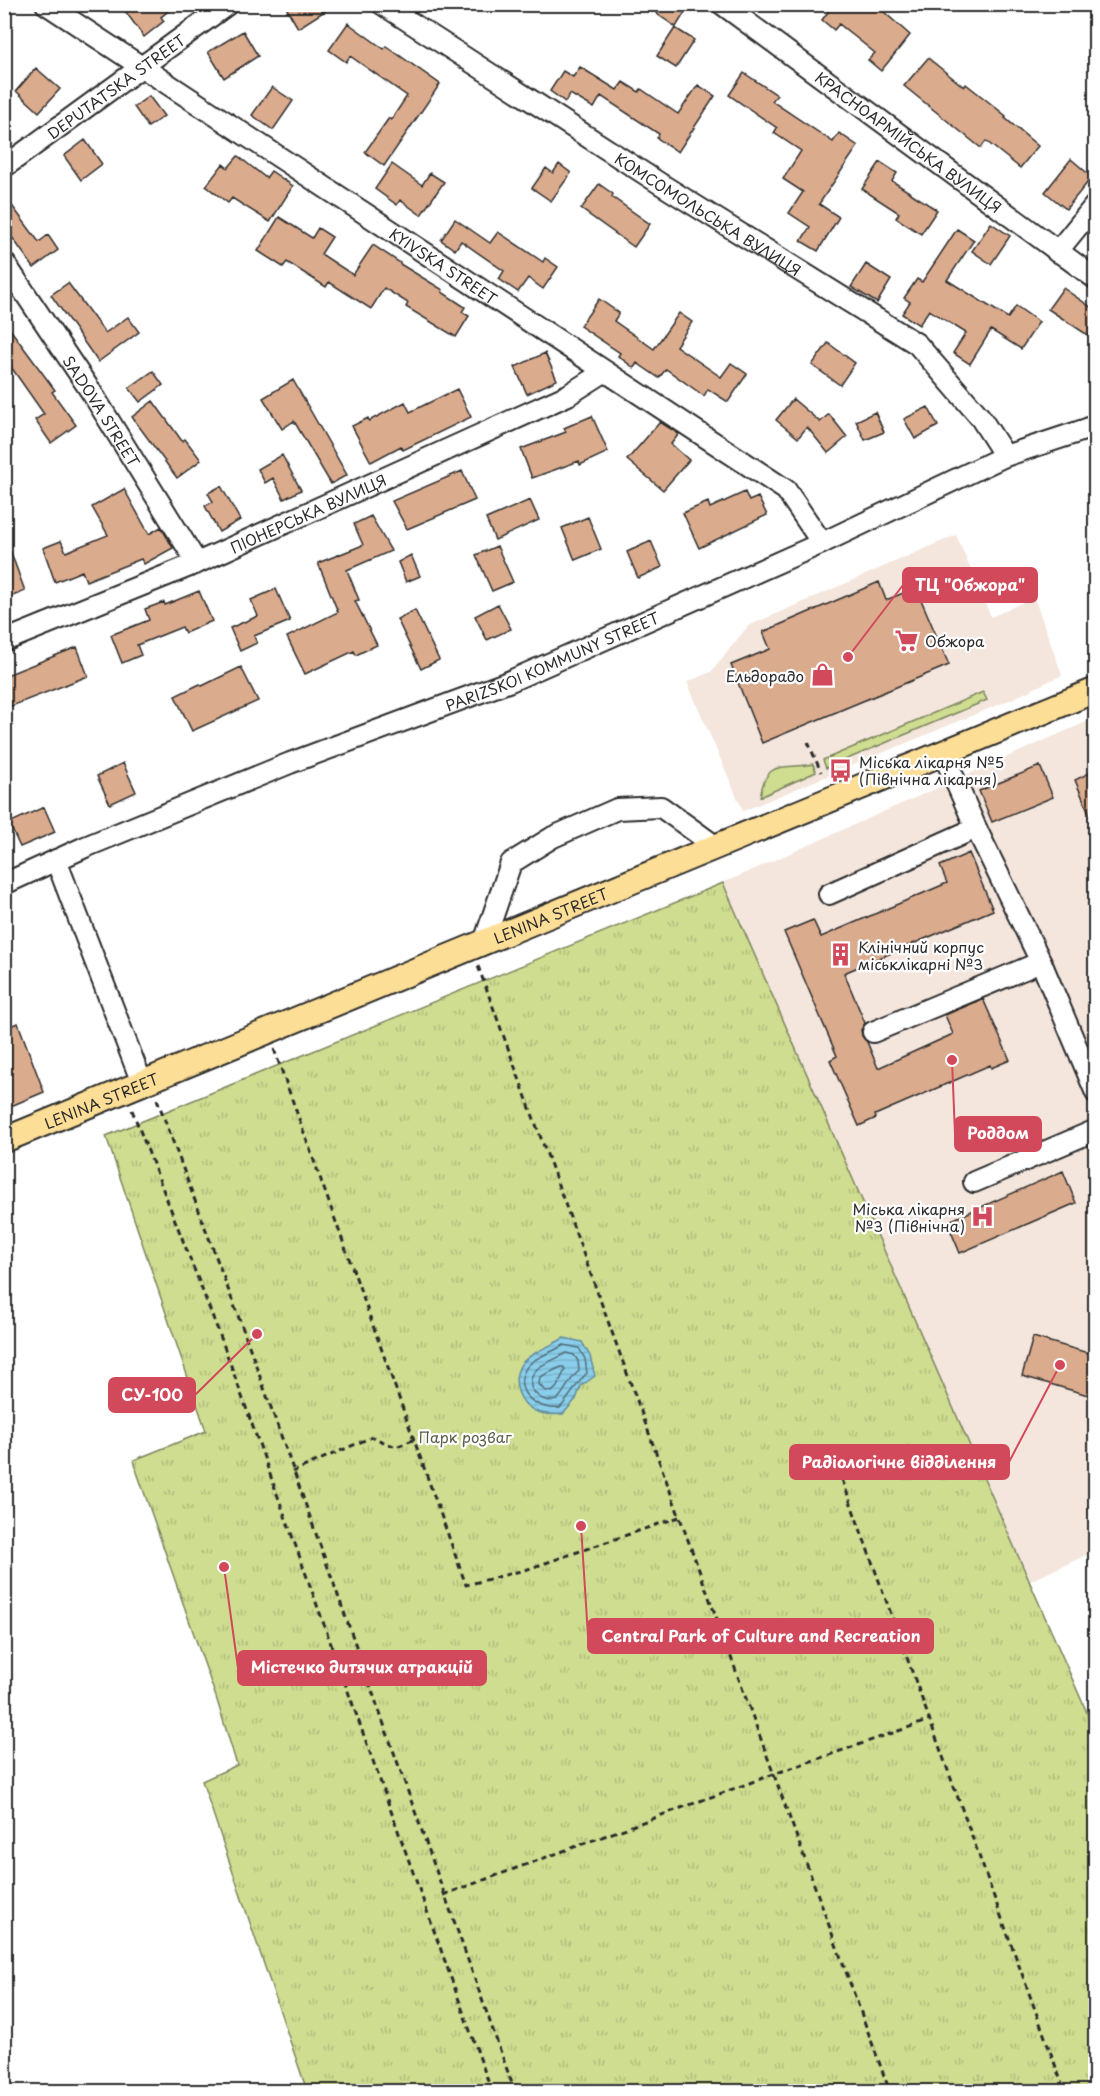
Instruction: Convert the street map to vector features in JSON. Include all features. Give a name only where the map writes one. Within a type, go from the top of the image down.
[{"type":"main road","name":"LENINA STREET","points":[[4,1140],[1095,690]]},
{"type":"street","name":"KYIVSKA STREET","points":[[46,4],[786,490],[822,543]]},
{"type":"street","name":"DEPUTATSKA STREET","points":[[4,167],[228,4]]},
{"type":"street","name":"КОМСОМОЛЬСЬКА ВУЛИЦЯ","points":[[382,4],[659,183],[917,344],[980,417],[1005,456]]},
{"type":"street","name":"КРАСНОАРМІЙСЬКА ВУЛИЦЯ","points":[[722,4],[1095,279]]},
{"type":"street","points":[[1058,252],[1095,204]]},
{"type":"street","name":"SADOVA STREET","points":[[4,262],[92,393],[197,563]]},
{"type":"street","name":"ПІОНЕРСЬКА ВУЛИЦЯ","points":[[4,641],[197,563],[568,395],[604,372]]},
{"type":"street","name":"PARIZSKOI KOMMUNY STREET","points":[[4,884],[56,860],[290,763],[508,682],[822,543],[1005,456],[1087,429],[1095,424]]},
{"type":"street","points":[[943,753],[976,828],[1041,962],[1095,1093]]},
{"type":"street","points":[[477,944],[511,863],[553,837],[617,809],[661,807],[715,846]]},
{"type":"street","points":[[829,894],[976,828]]},
{"type":"street","points":[[56,860],[139,1085]]},
{"type":"street","points":[[873,1032],[1041,962]]},
{"type":"street","points":[[974,1182],[1095,1130]]},
{"type":"path","points":[[808,742],[821,772]]},
{"type":"path","points":[[477,944],[679,1517],[890,2091]]},
{"type":"path","points":[[267,1031],[466,1585],[528,1569],[679,1517]]},
{"type":"path","points":[[139,1085],[243,1329],[292,1472],[515,2091]]},
{"type":"path","points":[[139,1085],[221,1338],[492,2091]]},
{"type":"path","points":[[292,1472],[372,1437],[396,1447],[415,1439]]},
{"type":"path","points":[[835,1460],[1065,2091]]},
{"type":"path","points":[[443,1895],[774,1774],[930,1720]]},
{"type":"shaded area","points":[[956,535],[991,617],[1034,597],[1062,675],[1012,699],[743,811],[687,682],[711,672],[748,626]]},
{"type":"shaded area","name":"Міська лікарня №3 (Північна)","points":[[1095,718],[1095,1551],[1030,1581],[723,883]]},
{"type":"green space","points":[[983,692],[987,700],[826,768],[823,760]]},
{"type":"green space","points":[[813,764],[816,772],[760,797],[763,785],[771,771],[778,768]]},
{"type":"green space","name":"Парк розваг","points":[[723,883],[1095,1731],[1095,2091],[307,2091],[202,1781],[237,1765],[216,1697],[134,1460],[206,1431],[106,1136]]},
{"type":"water","points":[[564,1338],[582,1342],[590,1356],[595,1376],[581,1386],[576,1399],[563,1414],[538,1412],[529,1408],[521,1398],[518,1392],[517,1372],[528,1358]]},
{"type":"building","points":[[120,4],[177,4],[161,17],[164,21],[144,37]]},
{"type":"building","points":[[284,4],[336,4],[298,28]]},
{"type":"building","points":[[663,4],[690,4],[676,27],[657,14]]},
{"type":"building","points":[[834,4],[875,4],[910,35],[881,71],[868,60],[875,53],[839,24],[834,30],[822,20]]},
{"type":"building","points":[[348,23],[384,49],[386,46],[440,84],[384,166],[365,152],[407,96],[350,56],[346,62],[329,50]]},
{"type":"building","points":[[675,28],[694,40],[676,68],[657,56]]},
{"type":"building","points":[[243,31],[258,56],[224,78],[208,52]]},
{"type":"building","points":[[928,58],[964,87],[966,84],[990,103],[1038,146],[1020,168],[986,141],[981,148],[904,86]]},
{"type":"building","points":[[580,67],[617,90],[623,82],[639,92],[641,89],[678,114],[698,85],[715,96],[678,152],[657,138],[659,134],[601,96],[594,108],[570,94],[565,102],[550,91],[563,71],[573,77]]},
{"type":"building","points":[[36,68],[60,89],[39,112],[16,91]]},
{"type":"building","points":[[744,73],[777,95],[772,101],[833,142],[839,133],[858,146],[819,204],[839,217],[818,251],[801,241],[810,227],[789,213],[803,192],[783,179],[801,151],[774,133],[777,128],[729,95]]},
{"type":"building","points":[[272,87],[293,101],[273,130],[252,115]]},
{"type":"building","points":[[149,96],[164,116],[148,127],[134,107]]},
{"type":"building","points":[[85,140],[102,164],[81,180],[64,156]]},
{"type":"building","points":[[238,156],[266,178],[271,171],[293,186],[270,222],[232,198],[228,203],[206,186],[223,164],[228,168]]},
{"type":"building","points":[[1071,159],[1092,177],[1066,209],[1045,192]]},
{"type":"building","points":[[880,162],[897,173],[892,181],[937,210],[921,234],[896,218],[899,213],[862,189]]},
{"type":"building","points":[[392,164],[422,185],[430,173],[444,182],[421,215],[400,200],[397,205],[375,189]]},
{"type":"building","points":[[559,164],[571,173],[551,201],[532,188],[546,168],[553,173]]},
{"type":"building","points":[[599,184],[613,194],[612,197],[650,224],[634,247],[581,209]]},
{"type":"building","points":[[4,195],[39,242],[48,235],[58,250],[34,268],[4,226]]},
{"type":"building","points":[[279,217],[312,238],[318,228],[332,237],[321,254],[353,275],[373,245],[443,290],[442,292],[465,307],[462,312],[469,316],[456,337],[406,307],[408,303],[384,288],[371,309],[329,282],[326,287],[287,262],[283,267],[258,251]]},
{"type":"building","points":[[455,219],[490,243],[498,232],[543,262],[545,258],[558,267],[543,289],[528,278],[518,292],[499,279],[504,271],[461,241],[455,250],[441,240]]},
{"type":"building","points":[[991,223],[1010,236],[991,264],[972,251]]},
{"type":"building","points":[[957,229],[974,240],[947,280],[1008,318],[1016,306],[1039,322],[1021,349],[991,330],[970,364],[953,353],[966,333],[929,310],[919,325],[902,314],[910,302],[904,298],[917,279],[922,282]]},
{"type":"building","points":[[866,264],[891,280],[877,303],[851,287]]},
{"type":"building","points":[[68,283],[105,333],[128,317],[139,332],[98,362],[51,295]]},
{"type":"building","points":[[1063,288],[1095,310],[1095,326],[1089,336],[1048,309]]},
{"type":"building","points":[[599,299],[619,313],[614,321],[654,349],[679,313],[692,322],[676,346],[721,377],[731,363],[747,374],[728,402],[708,389],[704,396],[666,369],[659,378],[637,363],[634,368],[618,356],[620,353],[580,326]]},
{"type":"building","points":[[4,321],[55,390],[52,392],[76,425],[51,443],[35,420],[44,414],[4,357]]},
{"type":"building","points":[[828,343],[855,363],[840,385],[812,365]]},
{"type":"building","points":[[545,353],[557,380],[527,394],[515,367]]},
{"type":"building","points":[[153,371],[163,385],[140,402],[129,388]]},
{"type":"building","points":[[293,380],[347,475],[331,484],[294,421],[282,429],[263,398]]},
{"type":"building","points":[[457,389],[471,417],[403,450],[401,446],[371,462],[352,426],[368,418],[369,421],[405,402],[410,412]]},
{"type":"building","points":[[793,399],[820,422],[829,414],[847,437],[828,453],[807,427],[798,438],[776,420]]},
{"type":"building","points":[[153,401],[182,441],[185,439],[201,460],[177,478],[132,417]]},
{"type":"building","points":[[928,407],[938,426],[915,439],[904,419]]},
{"type":"building","points":[[875,412],[884,432],[865,440],[856,421]]},
{"type":"building","points":[[592,416],[608,452],[580,465],[579,461],[532,478],[521,449],[566,432],[564,428]]},
{"type":"building","points":[[660,422],[679,434],[671,444],[689,460],[663,490],[627,460]]},
{"type":"building","points":[[282,455],[301,490],[284,499],[273,478],[265,483],[258,469]]},
{"type":"building","points":[[462,471],[475,500],[407,529],[392,501]]},
{"type":"building","points":[[221,486],[240,520],[219,532],[205,506],[213,502],[208,493]]},
{"type":"building","points":[[124,489],[149,534],[161,527],[173,548],[144,564],[141,559],[86,581],[82,571],[55,582],[43,548],[61,541],[66,552],[108,535],[92,507]]},
{"type":"building","points":[[745,492],[749,501],[758,497],[767,515],[699,548],[683,513],[708,502],[710,508]]},
{"type":"building","points":[[530,500],[539,520],[495,540],[486,519]]},
{"type":"building","points":[[371,516],[391,551],[347,570],[359,600],[355,601],[377,645],[356,655],[354,651],[305,674],[287,637],[338,612],[318,563],[363,545],[354,524]]},
{"type":"building","points":[[588,517],[601,549],[575,560],[562,528]]},
{"type":"building","points":[[4,539],[6,539],[25,591],[10,597],[4,582]]},
{"type":"building","points":[[651,541],[662,567],[638,578],[627,552]]},
{"type":"building","points":[[497,546],[513,582],[492,591],[476,555]]},
{"type":"building","points":[[411,555],[420,576],[406,582],[398,562]]},
{"type":"building","points":[[879,582],[886,600],[916,588],[949,665],[762,743],[731,665],[770,649],[763,632]]},
{"type":"building","points":[[276,589],[290,621],[254,636],[257,643],[240,651],[230,628],[258,616],[251,600]]},
{"type":"building","points":[[199,591],[212,621],[185,633],[182,627],[137,645],[141,655],[122,663],[111,635],[149,620],[145,609],[164,602],[165,605]]},
{"type":"building","points":[[498,604],[511,629],[487,640],[475,616]]},
{"type":"building","points":[[415,610],[439,660],[421,669],[397,619]]},
{"type":"building","points":[[77,647],[88,676],[4,709],[4,676]]},
{"type":"building","points":[[241,667],[258,701],[192,731],[175,696]]},
{"type":"building","points":[[123,763],[136,792],[110,804],[97,776]]},
{"type":"building","points":[[1040,766],[1053,797],[992,822],[979,791]]},
{"type":"building","points":[[1095,770],[1095,827],[1075,780]]},
{"type":"building","points":[[44,807],[55,832],[20,847],[9,823]]},
{"type":"building","points":[[969,853],[993,910],[844,973],[865,1023],[861,1030],[862,1036],[878,1068],[953,1034],[945,1015],[983,999],[1010,1060],[991,1068],[990,1065],[875,1115],[876,1118],[859,1126],[830,1060],[837,1056],[784,932],[813,920],[821,937],[947,883],[940,866]]},
{"type":"building","points":[[18,1023],[44,1092],[11,1106],[4,1090],[4,1028]]},
{"type":"building","points":[[1063,1171],[1076,1203],[960,1253],[947,1222]]},
{"type":"building","points":[[1033,1337],[1095,1355],[1095,1397],[1022,1376]]},
{"type":"place","name":"Обжора","points":[[907,640]]},
{"type":"place","name":"ТЦ \"Обжора\"","points":[[848,657]]},
{"type":"place","name":"Ельдорадо","points":[[822,675]]},
{"type":"place","name":"Міська лікарня №5 (Північна лікарня)","points":[[841,770]]},
{"type":"place","name":"Клінічний корпус міськлікарні №3","points":[[840,955]]},
{"type":"place","name":"Роддом","points":[[952,1060]]},
{"type":"place","name":"Міська лікарня №3 (Північна)","points":[[983,1217]]},
{"type":"place","name":"СУ-100","points":[[257,1334]]},
{"type":"place","name":"Радіологічне відділення","points":[[1060,1365]]},
{"type":"place","name":"Central Park of Culture and Recreation","points":[[581,1526]]},
{"type":"place","name":"Містечко дитячих атракцій","points":[[224,1567]]}]
